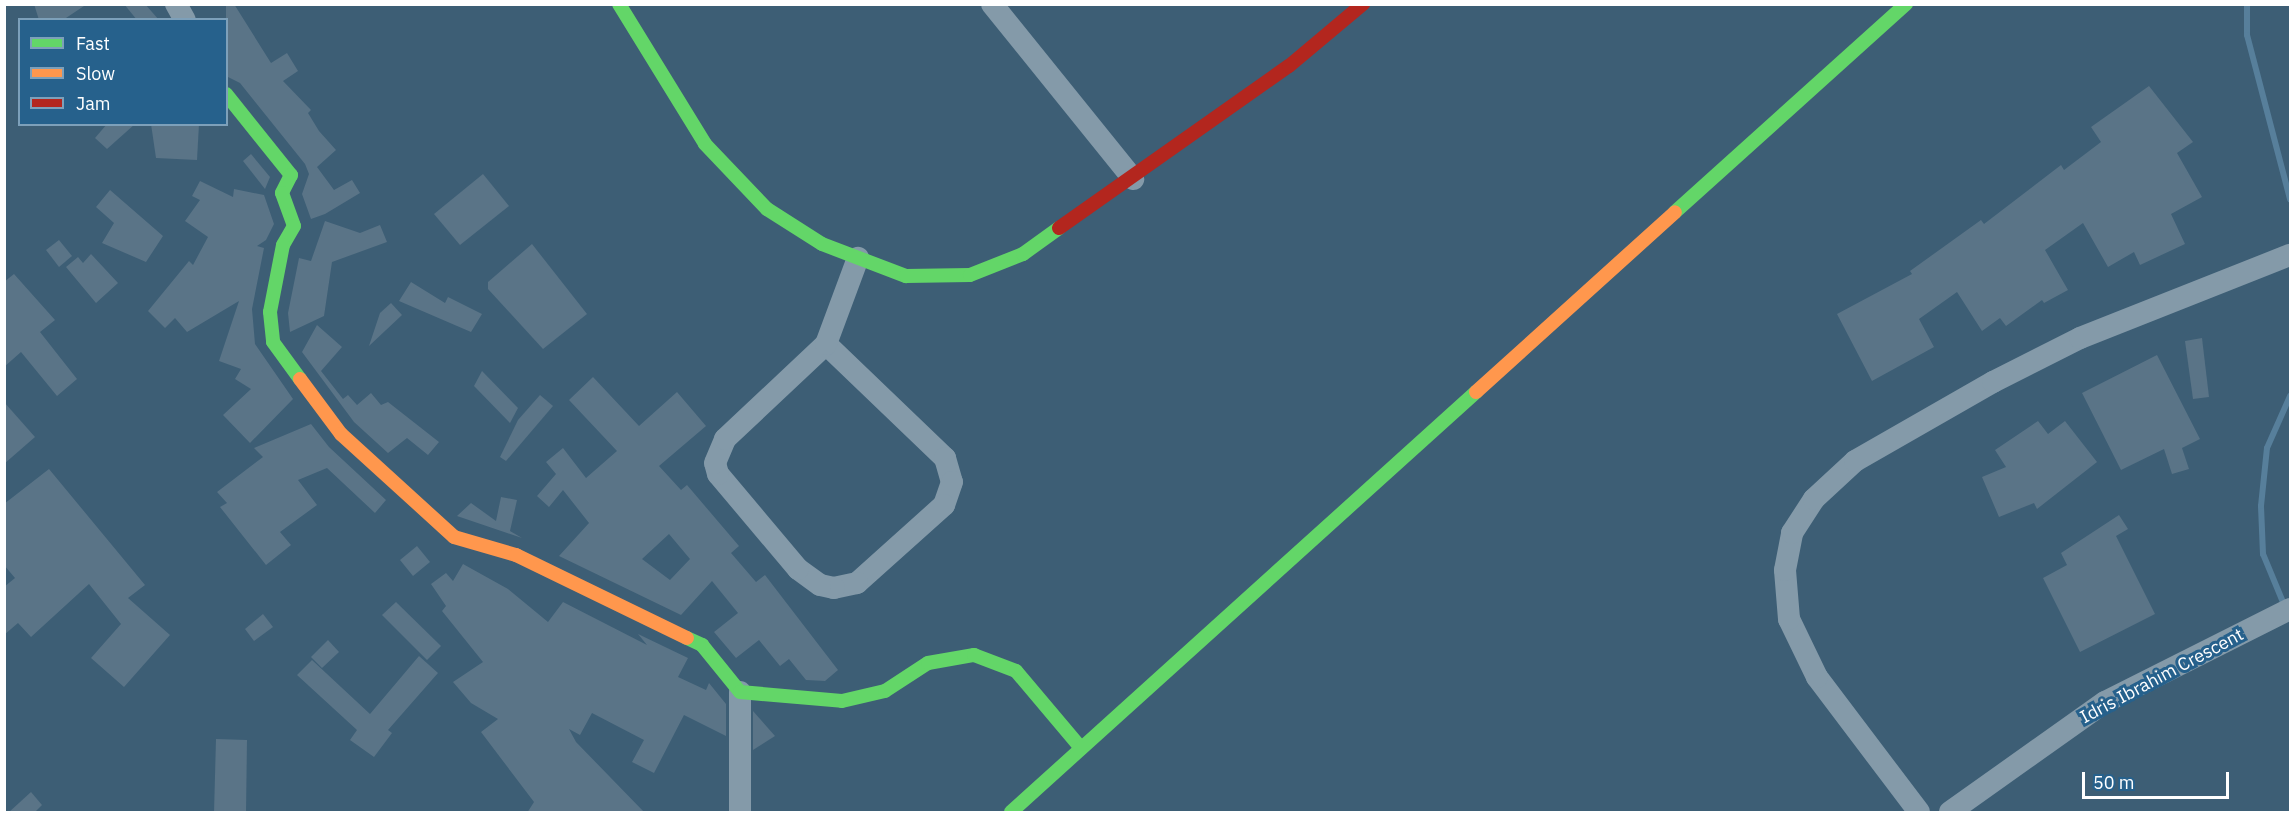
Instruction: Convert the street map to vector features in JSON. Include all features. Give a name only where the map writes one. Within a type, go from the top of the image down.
[{"type":"street","points":[[176,4],[184,18]]},
{"type":"street","points":[[619,4],[705,144],[767,209],[822,244],[906,276],[970,275],[1023,254],[1133,179],[1289,66],[1364,4]]},
{"type":"street","points":[[992,4],[1133,179]]},
{"type":"street","points":[[1011,813],[1906,4]]},
{"type":"street","points":[[228,97],[291,176],[282,193],[294,226],[283,246],[270,312],[273,342],[341,434],[454,537],[516,555],[702,645],[740,692],[740,813]]},
{"type":"street","points":[[1919,813],[1817,676],[1789,619],[1785,570],[1792,533],[1814,499],[1855,461],[1993,382],[2080,338],[2290,255]]},
{"type":"street","points":[[826,344],[945,458],[952,482],[944,505],[927,521],[857,583],[834,588],[820,585],[798,568],[718,474],[715,463],[725,439],[826,344],[858,258]]},
{"type":"street","name":"Idris Ibrahim Crescent","points":[[1950,813],[2105,702],[2290,609]]},
{"type":"street","points":[[740,692],[842,701],[885,691],[928,663],[974,655],[1016,671],[1081,748]]},
{"type":"building","points":[[34,4],[87,4],[66,18],[38,18]]},
{"type":"building","points":[[124,4],[145,4],[157,18],[135,18]]},
{"type":"building","points":[[226,4],[234,4],[271,63],[287,53],[298,71],[283,81],[311,110],[308,113],[319,131],[336,150],[317,167],[334,190],[352,180],[360,193],[325,214],[311,219],[302,194],[309,174],[305,164],[240,83],[228,77],[228,18],[226,18]]},
{"type":"building","points":[[2149,86],[2193,142],[2177,153],[2202,197],[2171,214],[2185,244],[2140,265],[2134,252],[2108,267],[2083,223],[2045,250],[2068,290],[2044,303],[2042,300],[2006,326],[2000,318],[1982,331],[1957,292],[1919,319],[1934,347],[1872,381],[1837,314],[1912,274],[1910,271],[1981,220],[1984,224],[2061,165],[2064,170],[2101,142],[2091,127]]},
{"type":"building","points":[[105,126],[133,126],[107,149],[95,138]]},
{"type":"building","points":[[151,126],[199,126],[197,160],[156,158]]},
{"type":"building","points":[[251,154],[270,177],[265,189],[243,161]]},
{"type":"building","points":[[483,174],[509,206],[460,245],[434,214]]},
{"type":"building","points":[[200,181],[233,197],[234,189],[264,195],[274,224],[266,240],[257,246],[264,248],[252,309],[255,344],[293,399],[250,443],[223,415],[251,389],[235,379],[241,369],[219,361],[239,301],[187,332],[175,318],[165,328],[148,311],[189,261],[193,265],[208,237],[185,221],[200,200],[192,196]]},
{"type":"building","points":[[110,190],[163,236],[146,262],[102,243],[114,223],[96,207]]},
{"type":"building","points":[[325,221],[360,233],[380,225],[387,242],[332,262],[324,316],[290,332],[288,313],[299,258],[311,261]]},
{"type":"building","points":[[59,240],[72,256],[59,267],[46,250]]},
{"type":"building","points":[[532,244],[587,314],[543,349],[488,289],[488,282]]},
{"type":"building","points":[[91,254],[118,283],[96,303],[66,267],[78,257],[83,263]]},
{"type":"building","points":[[14,274],[55,320],[40,332],[77,379],[57,396],[21,352],[4,367],[4,282]]},
{"type":"building","points":[[411,282],[445,303],[448,297],[482,314],[471,332],[399,301]]},
{"type":"building","points":[[391,303],[402,315],[369,346],[380,313]]},
{"type":"building","points":[[317,325],[342,347],[321,371],[343,399],[348,395],[357,405],[371,393],[381,405],[388,402],[439,442],[428,455],[407,438],[388,453],[354,422],[302,352]]},
{"type":"building","points":[[2202,338],[2209,397],[2193,399],[2185,341]]},
{"type":"building","points":[[2157,355],[2200,439],[2182,448],[2189,469],[2172,474],[2164,449],[2121,470],[2082,393]]},
{"type":"building","points":[[482,371],[518,408],[510,423],[474,386]]},
{"type":"building","points":[[593,377],[639,426],[677,392],[706,426],[659,466],[681,490],[687,485],[739,546],[731,553],[756,582],[765,575],[838,670],[825,681],[806,680],[789,659],[780,666],[759,640],[736,658],[714,632],[738,613],[712,581],[681,615],[559,556],[589,523],[563,490],[549,507],[537,496],[556,474],[546,462],[563,448],[586,478],[617,451],[569,400]],"holes":[[[669,534],[690,559],[670,580],[642,559]]]},
{"type":"building","points":[[540,395],[553,406],[506,461],[500,457],[518,420]]},
{"type":"building","points":[[4,402],[35,437],[4,464]]},
{"type":"building","points":[[2038,421],[2048,434],[2065,421],[2097,462],[2037,509],[2034,503],[1999,517],[1982,477],[2006,467],[1995,450]]},
{"type":"building","points":[[311,424],[329,447],[386,500],[375,513],[327,468],[298,480],[317,505],[280,532],[291,545],[266,565],[220,507],[227,503],[217,492],[263,457],[254,448]]},
{"type":"building","points":[[49,469],[145,585],[128,598],[170,635],[124,687],[91,658],[121,624],[89,584],[31,637],[18,623],[4,635],[4,587],[15,578],[4,565],[4,504]]},
{"type":"building","points":[[501,497],[517,500],[510,531],[522,538],[457,516],[471,503],[496,521]]},
{"type":"building","points":[[2119,515],[2128,529],[2116,536],[2155,614],[2080,652],[2043,578],[2067,565],[2061,553]]},
{"type":"building","points":[[417,546],[430,562],[413,576],[400,560]]},
{"type":"building","points":[[463,564],[508,589],[548,622],[563,602],[647,645],[638,634],[688,658],[678,677],[706,690],[709,683],[726,704],[726,736],[684,715],[654,773],[632,762],[644,740],[592,713],[580,735],[569,729],[576,742],[645,813],[527,813],[534,802],[481,732],[498,719],[471,703],[453,682],[483,662],[442,611],[446,606],[431,584],[446,573],[453,581]]},
{"type":"building","points":[[396,602],[441,646],[427,660],[382,615]]},
{"type":"building","points":[[263,614],[273,627],[254,641],[245,629]]},
{"type":"building","points":[[328,640],[339,652],[322,668],[311,657]]},
{"type":"building","points":[[419,656],[438,673],[388,730],[392,733],[374,757],[350,740],[357,730],[297,675],[312,660],[370,714]]},
{"type":"building","points":[[753,711],[775,736],[753,750]]},
{"type":"building","points":[[216,739],[247,740],[246,813],[214,813]]},
{"type":"building","points":[[31,792],[42,805],[34,813],[8,813]]},
{"type":"waterway","points":[[2247,4],[2247,35],[2290,199]]},
{"type":"waterway","points":[[2285,607],[2263,554],[2261,506],[2267,448],[2290,396]]},
{"type":"traffic: fast","points":[[619,4],[705,144],[767,209],[822,244],[906,276],[970,275],[1023,254],[1059,228]]},
{"type":"traffic: fast","points":[[1675,212],[1906,4]]},
{"type":"traffic: fast","points":[[228,96],[291,175],[282,193],[294,226],[283,245],[270,312],[273,342],[300,379]]},
{"type":"traffic: fast","points":[[1011,812],[1476,392]]},
{"type":"traffic: fast","points":[[687,638],[702,645],[740,692],[842,701],[885,691],[928,663],[974,655],[1016,671],[1081,748]]},
{"type":"traffic: slow","points":[[1476,392],[1675,212]]},
{"type":"traffic: slow","points":[[300,379],[341,434],[454,537],[516,555],[687,638]]},
{"type":"traffic: jam","points":[[1059,228],[1289,66],[1363,4]]}]
